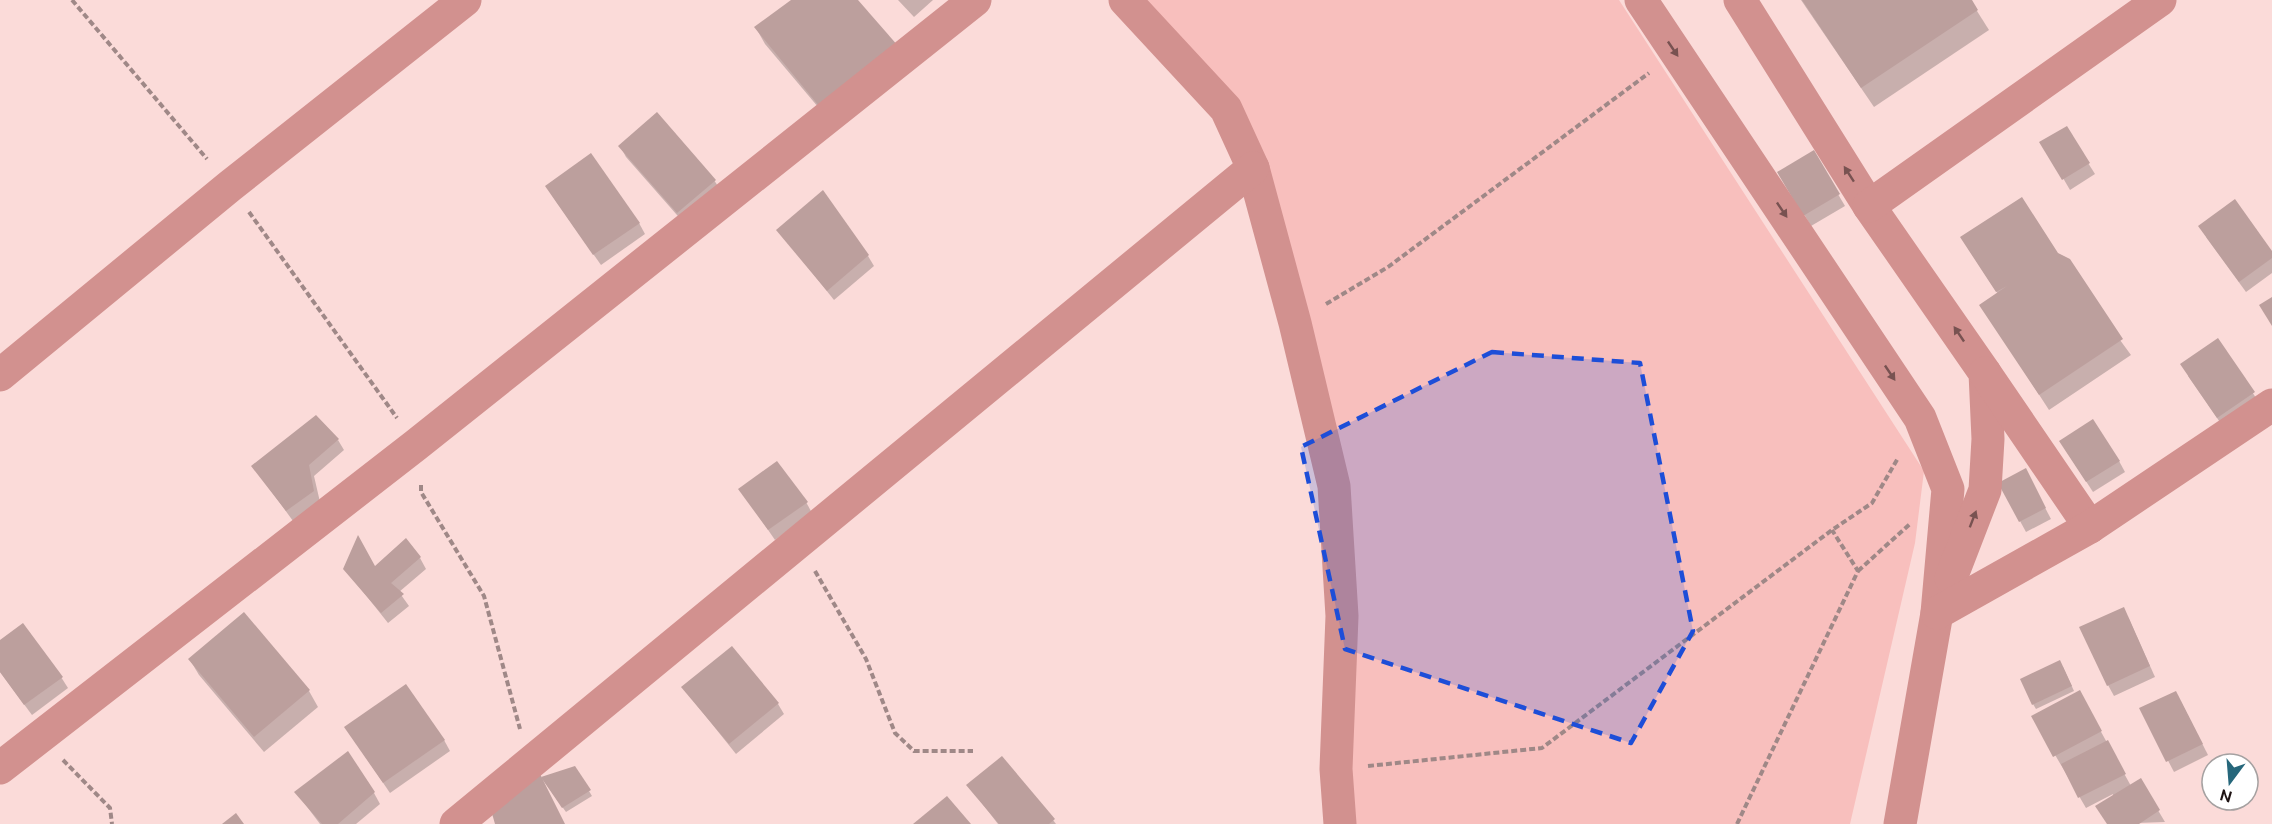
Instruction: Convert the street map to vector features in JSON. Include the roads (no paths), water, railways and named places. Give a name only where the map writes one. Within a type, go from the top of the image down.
[{"type":"street","points":[[0,375],[230,186],[465,0]]},
{"type":"street","points":[[0,768],[416,445],[975,0]]},
{"type":"street","points":[[1125,0],[1226,109],[1253,168],[1295,323],[1334,486],[1342,616],[1336,769],[1340,824]]},
{"type":"street","points":[[1641,0],[1920,418],[1948,489],[1937,613],[1900,824]]},
{"type":"street","points":[[1740,0],[1869,206],[2090,527]]},
{"type":"street","points":[[1869,206],[2160,0]]},
{"type":"street","points":[[456,824],[1253,168]]},
{"type":"street","points":[[1937,613],[1985,490],[1988,440],[1984,372]]},
{"type":"street","points":[[1937,613],[2090,527],[2272,405]]}]
